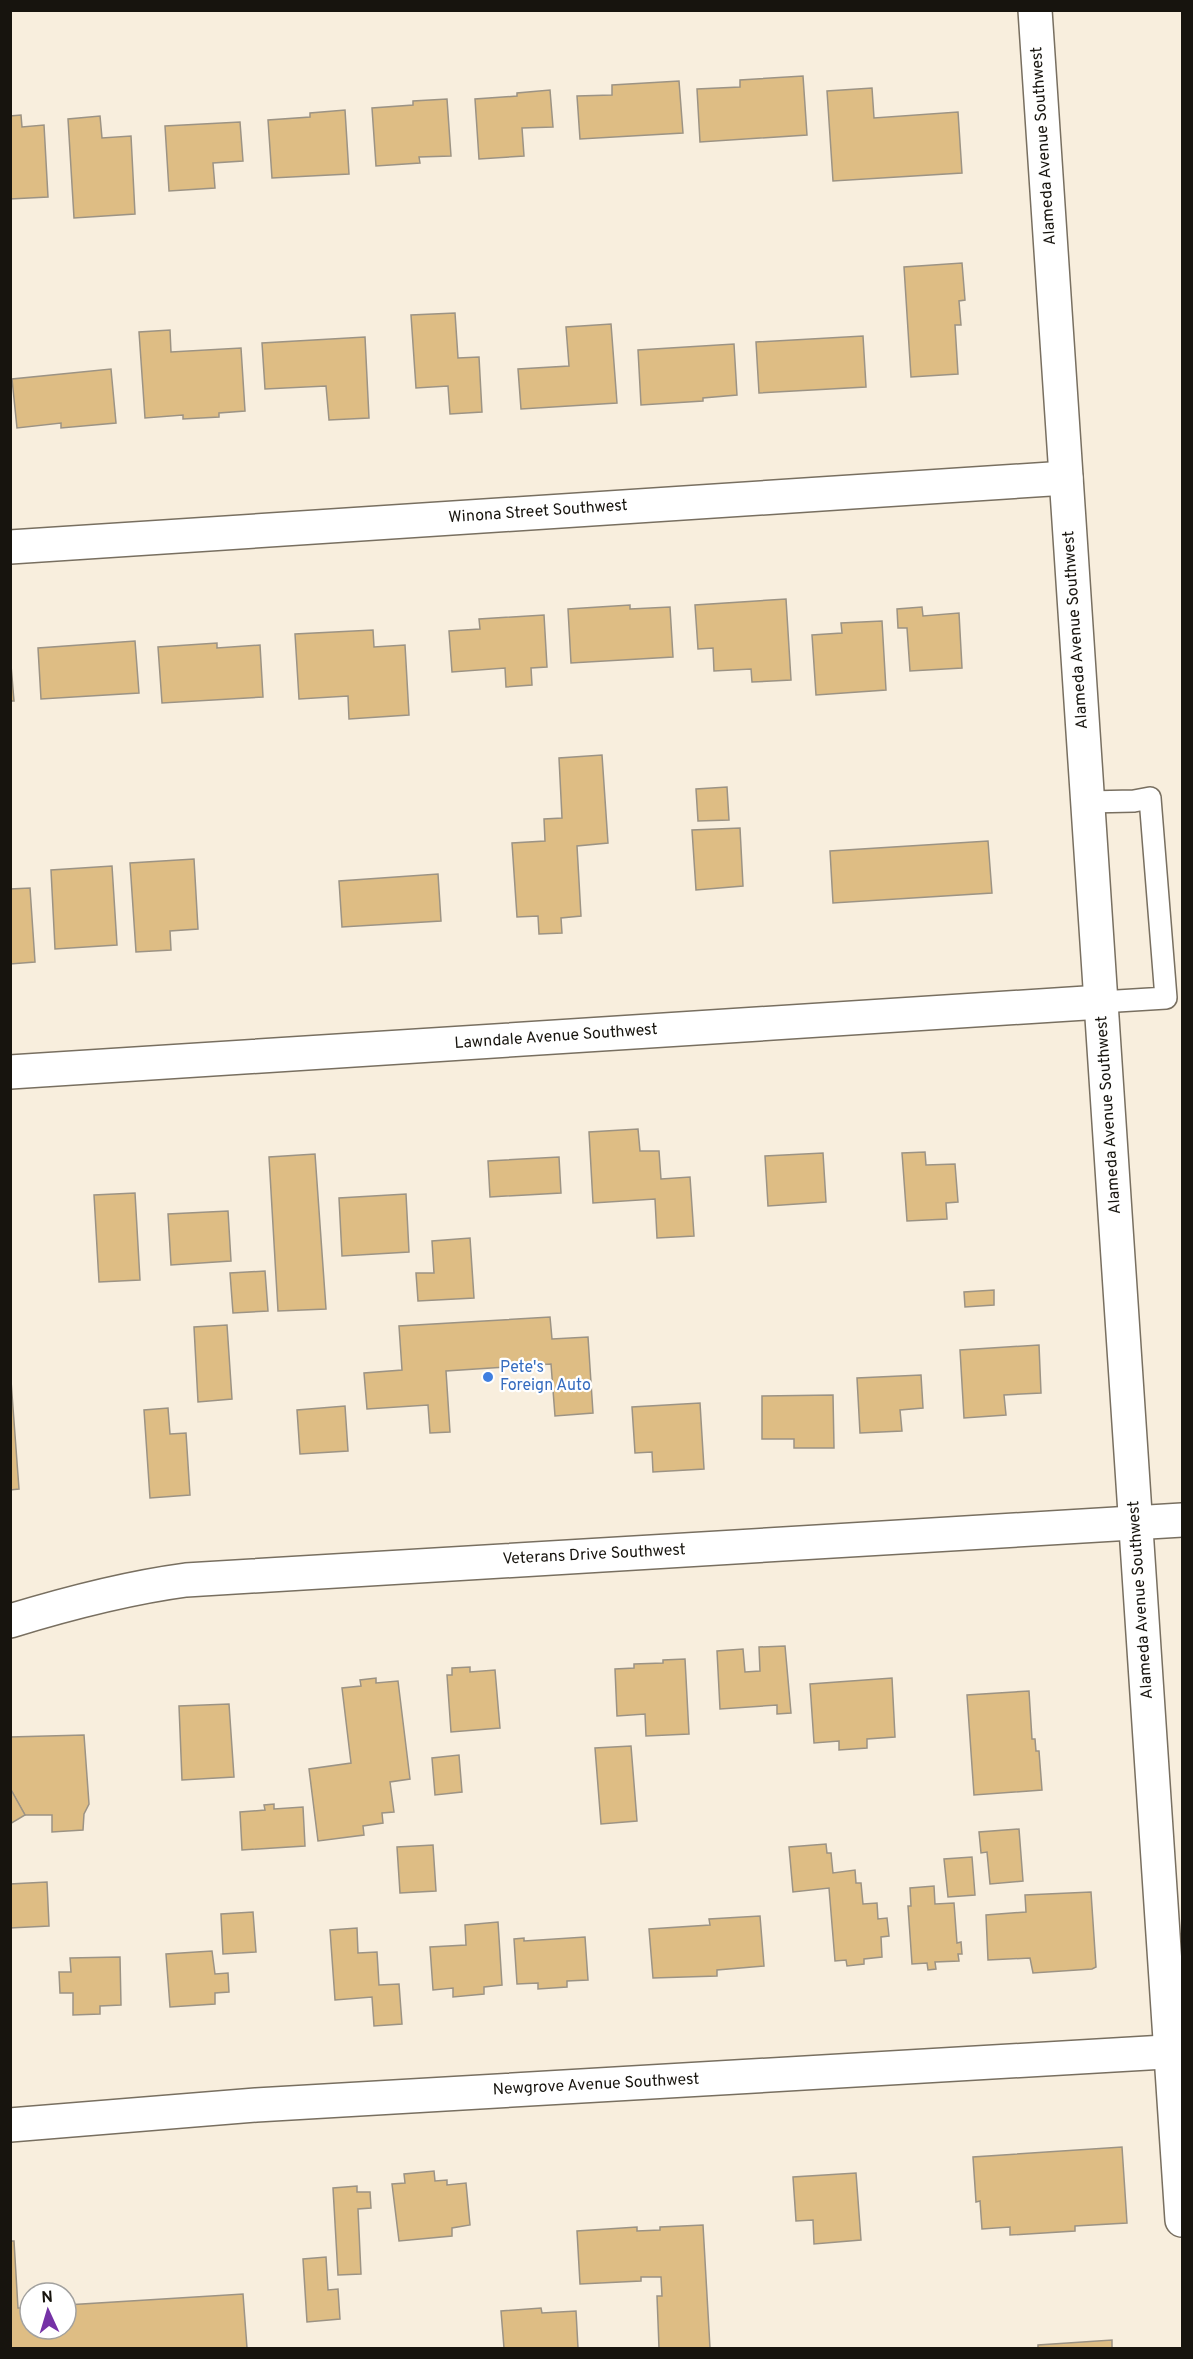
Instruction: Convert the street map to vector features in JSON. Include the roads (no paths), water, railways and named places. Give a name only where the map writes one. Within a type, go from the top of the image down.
[{"type":"street","name":"Alameda Avenue Southwest","points":[[1035,10],[1136,1523],[1177,2051],[1182,2220]]},
{"type":"street","name":"Winona Street Southwest","points":[[10,547],[1066,478]]},
{"type":"street","name":"Lawndale Avenue Southwest","points":[[10,1072],[1101,1002]]},
{"type":"street","name":"Veterans Drive Southwest","points":[[10,1621],[76,1600],[134,1587],[186,1580],[1182,1520]]},
{"type":"street","name":"Newgrove Avenue Southwest","points":[[10,2126],[256,2105],[1177,2051]]},
{"type":"lane","points":[[1088,802],[1134,801],[1150,798],[1166,998],[1101,1002]]},
{"type":"place","name":"Pete's Foreign Auto","points":[[488,1377]]}]
